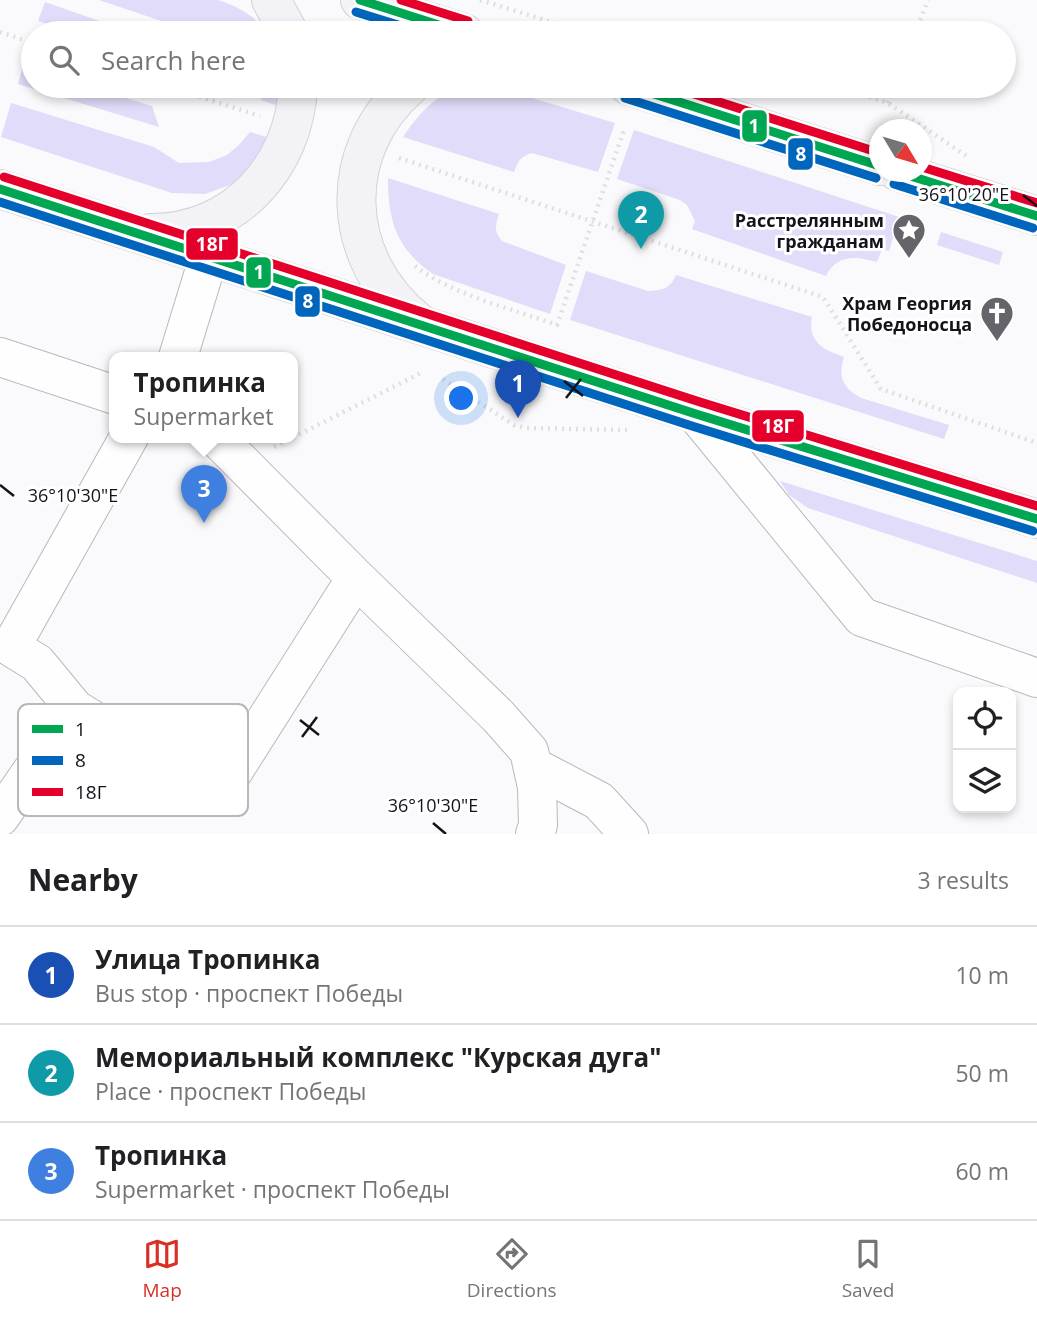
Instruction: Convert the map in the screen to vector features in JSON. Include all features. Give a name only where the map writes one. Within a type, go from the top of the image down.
[{"type":"main road","points":[[271,0],[282,21]]},
{"type":"main road","points":[[378,3],[430,21]]},
{"type":"main road","points":[[138,233],[159,234],[209,222],[231,210],[251,194],[268,175],[287,142],[297,98]]},
{"type":"main road","points":[[397,98],[376,126],[365,148],[358,174],[356,199],[360,236],[374,272],[388,293],[423,326]]},
{"type":"main road","points":[[667,98],[869,162]]},
{"type":"main road","points":[[930,182],[1037,216]]},
{"type":"main road","points":[[0,189],[696,414],[1037,519]]},
{"type":"street","points":[[180,352],[209,256]]},
{"type":"street","points":[[0,357],[109,394]]},
{"type":"street","points":[[696,414],[862,617],[1037,678]]},
{"type":"street","points":[[71,704],[37,663],[6,644],[125,443]]},
{"type":"street","points":[[229,450],[356,579],[498,716],[529,751],[537,786],[537,830]]},
{"type":"street","points":[[248,748],[356,579]]},
{"type":"street","points":[[534,767],[599,802],[629,834]]},
{"type":"street","points":[[0,817],[18,791]]},
{"type":"path","points":[[480,0],[551,21]]},
{"type":"path","points":[[920,21],[928,0]]},
{"type":"path","points":[[0,32],[21,39]]},
{"type":"path","points":[[203,98],[271,120]]},
{"type":"path","points":[[873,98],[888,103],[977,162]]},
{"type":"path","points":[[888,103],[890,98]]},
{"type":"path","points":[[408,261],[428,276],[469,294],[557,325],[625,127]]},
{"type":"path","points":[[393,156],[822,297],[881,389],[1037,443]]},
{"type":"path","points":[[298,422],[423,372]]},
{"type":"path","points":[[229,450],[246,443]]},
{"type":"shaded area","points":[[99,0],[218,0],[246,12],[256,21],[161,21]]},
{"type":"shaded area","points":[[45,2],[100,21],[38,21]]},
{"type":"shaded area","points":[[64,98],[126,98],[152,106],[159,127]]},
{"type":"shaded area","points":[[287,98],[287,109],[261,100]]},
{"type":"shaded area","points":[[439,98],[532,98],[615,123],[598,172],[532,153],[520,160],[514,172],[403,137],[428,106]]},
{"type":"shaded area","points":[[11,103],[154,147],[179,163],[209,162],[227,155],[250,132],[277,140],[251,172],[230,185],[205,194],[172,193],[1,137]]},
{"type":"shaded area","points":[[634,130],[899,217],[889,251],[882,249],[877,262],[855,258],[841,260],[826,276],[692,229],[695,221],[687,205],[680,200],[617,179]]},
{"type":"shaded area","points":[[388,178],[499,214],[496,229],[502,241],[566,265],[550,314],[433,274],[421,265],[397,233],[390,208]]},
{"type":"shaded area","points":[[941,232],[1003,252],[999,265],[937,245]]},
{"type":"shaded area","points":[[586,271],[648,291],[665,288],[676,275],[812,317],[812,333],[819,344],[844,357],[841,370],[843,381],[849,390],[861,398],[949,425],[944,439],[570,320]]},
{"type":"shaded area","points":[[780,481],[1037,561],[1037,583],[808,508],[789,495]]},
{"type":"transit line","name":"1","points":[[360,0],[426,21]]},
{"type":"transit line","name":"18Г","points":[[401,0],[468,21]]},
{"type":"transit line","name":"8","points":[[356,12],[385,21]]},
{"type":"transit line","name":"8","points":[[625,98],[869,176]]},
{"type":"transit line","name":"1","points":[[667,98],[869,162]]},
{"type":"transit line","name":"18Г","points":[[707,98],[869,150]]},
{"type":"transit line","name":"18Г","points":[[932,170],[1037,203]]},
{"type":"transit line","name":"18Г","points":[[4,177],[700,402],[1037,506]]},
{"type":"transit line","name":"1","points":[[930,182],[1037,216]]},
{"type":"transit line","name":"8","points":[[894,184],[1033,228]]},
{"type":"transit line","name":"1","points":[[0,189],[696,414],[1037,519]]},
{"type":"transit line","name":"8","points":[[0,202],[692,426],[1033,531]]},
{"type":"place","name":"Мемориальный комплекс \"Курская дуга\"","points":[[641,249]]},
{"type":"place","name":"Расстрелянным гражданам","points":[[909,260]]},
{"type":"place","name":"Храм Георгия Победоносца","points":[[997,343]]},
{"type":"place","name":"Улица Тропинка","points":[[518,418]]},
{"type":"place","name":"Тропинка","points":[[204,523]]}]
